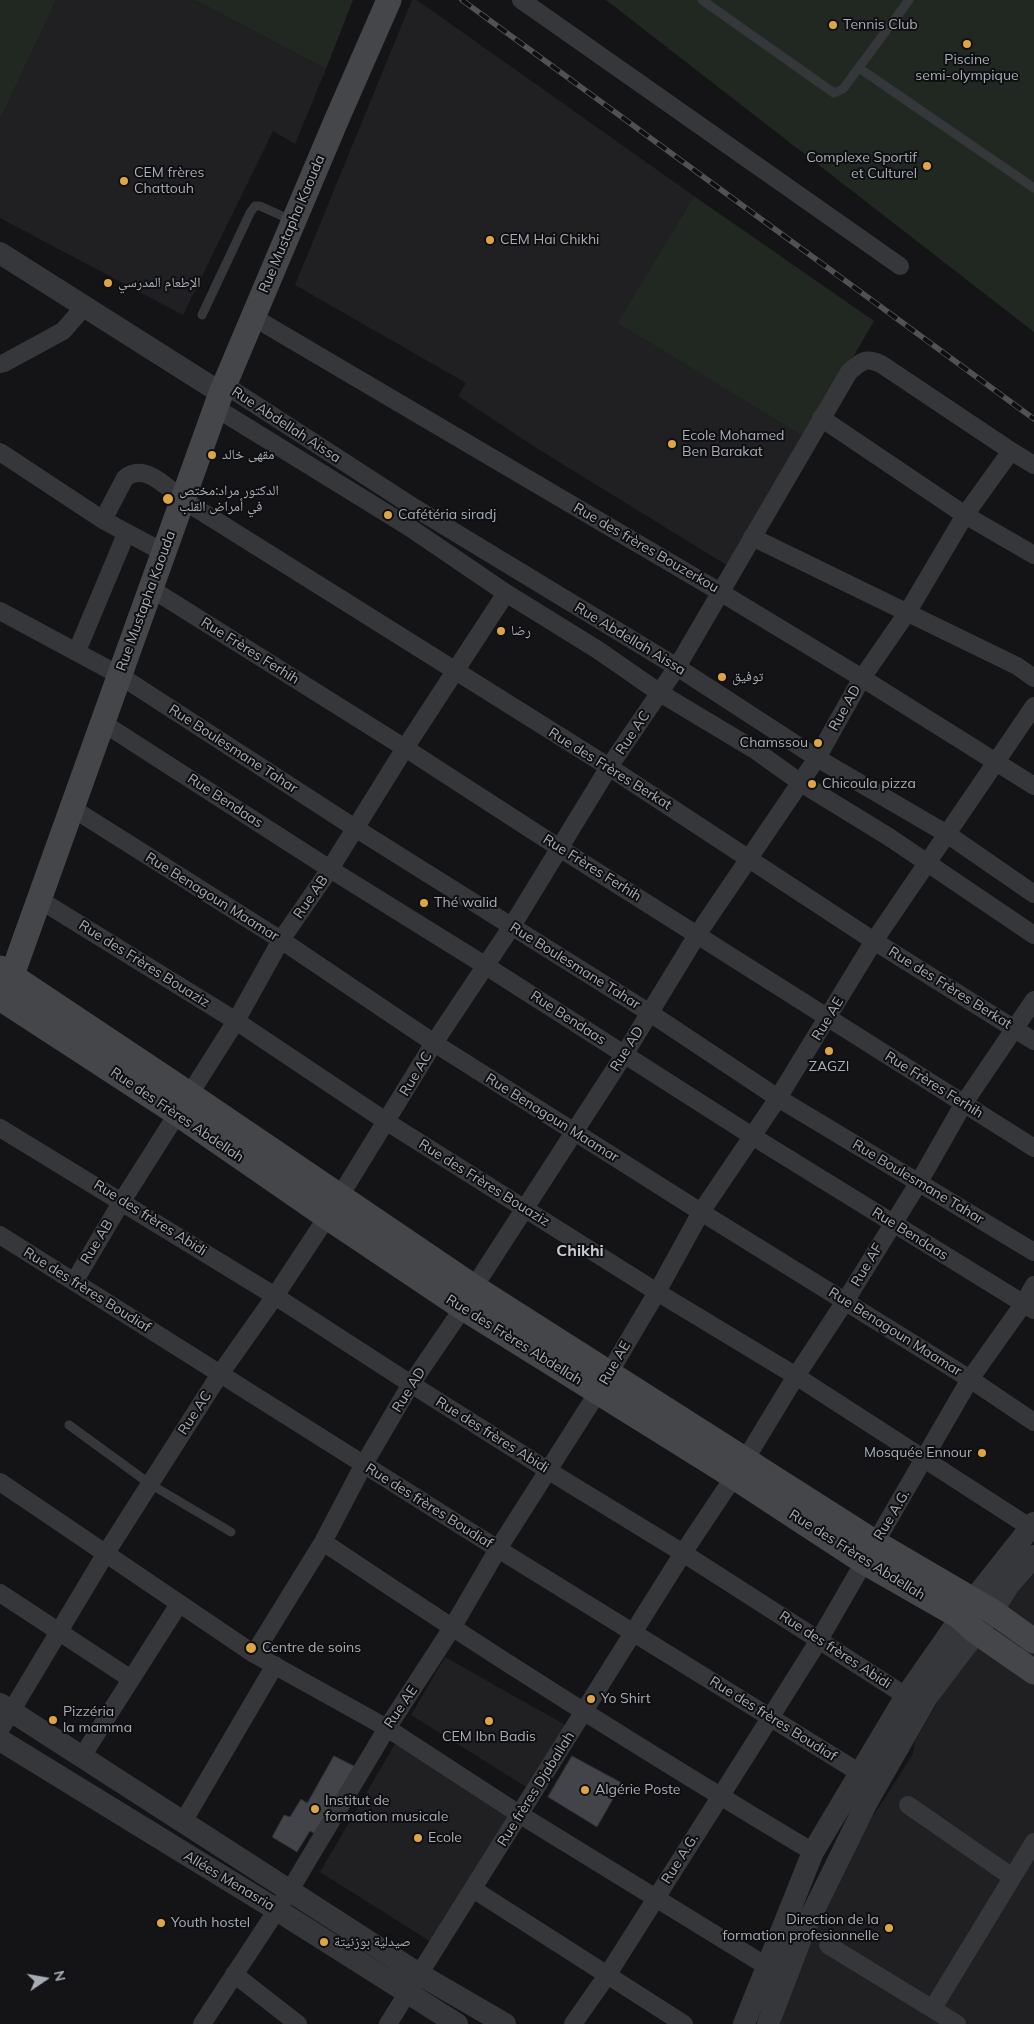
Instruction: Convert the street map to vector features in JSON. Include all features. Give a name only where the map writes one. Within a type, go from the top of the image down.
[{"type":"main road","name":"Rue Mustapha Kaouda","points":[[2,1005],[6,972],[40,900],[150,588],[221,395],[293,221],[389,0]]},
{"type":"main road","name":"Rue des Frères Abdellah","points":[[6,972],[184,1104],[469,1298],[870,1553],[975,1615],[1034,1641]]},
{"type":"main road","name":"Rue des Frères Abdellah","points":[[2,1005],[184,1104]]},
{"type":"main road","name":"Rue des Frères Abdellah","points":[[975,1615],[1034,1672]]},
{"type":"street","points":[[521,0],[900,266]]},
{"type":"street","points":[[0,253],[221,395],[506,593],[598,650],[660,693],[755,750],[801,783],[889,837],[1034,935]]},
{"type":"street","points":[[0,364],[43,344],[63,331],[85,306]]},
{"type":"street","name":"Rue des frères Bouzerkou","points":[[253,317],[720,592],[1034,786]]},
{"type":"street","name":"Rue AC","points":[[4,1715],[59,1631],[106,1553],[220,1374],[275,1296],[333,1207],[434,1043],[561,849],[609,768],[677,667],[849,372],[864,360],[871,360],[881,364],[1011,452]]},
{"type":"street","name":"Rue Abdellah Aissa","points":[[221,395],[415,508],[677,667],[817,758],[947,834],[1034,894]]},
{"type":"street","points":[[821,418],[965,515],[1034,555]]},
{"type":"street","points":[[0,452],[103,520],[126,534],[163,552]]},
{"type":"street","points":[[1011,452],[1034,465]]},
{"type":"street","name":"Rue AD","points":[[254,1654],[323,1542],[364,1464],[411,1384],[469,1298],[624,1055],[697,935],[817,758],[862,678],[907,613],[965,515],[1011,452]]},
{"type":"street","name":"Rue des Frères Berkat","points":[[103,520],[125,478],[131,473],[137,472],[155,478],[183,500],[609,768],[874,941],[1034,1041]]},
{"type":"street","points":[[77,651],[126,534]]},
{"type":"street","points":[[752,537],[907,613],[1025,667],[1034,678]]},
{"type":"street","name":"Rue Frères Ferhih","points":[[150,588],[1034,1148]]},
{"type":"street","name":"Rue AB","points":[[74,1282],[122,1201],[236,1021],[281,940],[330,869],[405,748],[506,593]]},
{"type":"street","name":"Rue Boulesmane Tahar","points":[[0,611],[119,675],[355,828],[650,1013],[778,1098],[1034,1252]]},
{"type":"street","name":"Rue AE","points":[[202,2024],[290,1890],[387,1728],[452,1628],[498,1549],[657,1292],[701,1212],[778,1098],[874,941],[1034,706]]},
{"type":"street","name":"Rue Bendaas","points":[[103,722],[330,869],[752,1136],[1029,1307]]},
{"type":"street","name":"Rue Benagoun Maamar","points":[[72,808],[281,940],[434,1043],[701,1212],[846,1300],[1034,1422]]},
{"type":"street","name":"Rue des Frères Bouaziz","points":[[40,900],[236,1021],[387,1122],[657,1292],[796,1376],[1032,1526]]},
{"type":"street","name":"Rue AF","points":[[683,1553],[846,1300],[964,1104],[1034,1000]]},
{"type":"street","name":"Rue des frères Abidi","points":[[0,1128],[275,1296],[548,1471],[683,1553],[906,1696]]},
{"type":"street","name":"Rue des frères Boudiaf","points":[[0,1235],[498,1549],[860,1773]]},
{"type":"street","name":"Rue A.G.","points":[[573,2024],[608,1974],[819,1640],[970,1379],[1029,1307],[1034,1285]]},
{"type":"street","points":[[0,1482],[254,1654],[387,1728],[519,1814],[768,1967]]},
{"type":"street","points":[[768,2024],[806,1928],[867,1802],[975,1615],[1032,1526]]},
{"type":"street","points":[[323,1542],[452,1628],[584,1712],[719,1796],[814,1852]]},
{"type":"street","name":"Rue frères Djaballah","points":[[388,2024],[683,1553]]},
{"type":"street","points":[[744,2024],[814,1852],[906,1696],[975,1615],[1009,1585],[1034,1556]]},
{"type":"street","points":[[0,1592],[131,1680]]},
{"type":"street","points":[[81,1758],[179,1604]]},
{"type":"street","points":[[183,1822],[275,1665]]},
{"type":"street","points":[[4,1715],[81,1758],[419,1974],[505,2024]]},
{"type":"street","name":"Allées Menasria","points":[[0,1740],[277,1910],[457,2024]]},
{"type":"street","points":[[908,1805],[1012,1876]]},
{"type":"street","points":[[933,2008],[1034,1842]]},
{"type":"street","points":[[472,1889],[684,2024]]},
{"type":"street","points":[[828,1945],[957,2024]]},
{"type":"street","points":[[234,1974],[298,2024]]},
{"type":"lane","points":[[702,0],[834,94],[843,89],[910,0]]},
{"type":"lane","points":[[859,68],[1034,188]]},
{"type":"lane","points":[[202,315],[255,206],[260,206],[293,221]]},
{"type":"lane","points":[[69,1425],[150,1484],[231,1532]]},
{"type":"shaded area","points":[[0,0],[56,0],[0,120]]},
{"type":"shaded area","name":"CEM frères Chattouh","points":[[56,0],[195,0],[326,69],[295,144],[273,131],[183,315],[0,218],[0,120]]},
{"type":"shaded area","points":[[195,0],[353,0],[326,69]]},
{"type":"shaded area","name":"CEM Hai Chikhi","points":[[412,0],[417,0],[694,196],[619,323],[806,438],[728,566],[538,449],[458,396],[466,383],[295,285]]},
{"type":"shaded area","name":"Complexe Sportif et Culturel","points":[[606,0],[1034,0],[1034,332]]},
{"type":"shaded area","points":[[694,196],[874,321],[806,438],[618,323]]},
{"type":"shaded area","points":[[1034,1573],[1034,2024],[774,2024],[850,1852],[913,1754],[915,1741],[966,1653]]},
{"type":"shaded area","name":"CEM Ibn Badis","points":[[445,1657],[567,1726],[528,1788],[411,1715]]},
{"type":"shaded area","name":"Ecole","points":[[402,1732],[516,1803],[431,1942],[320,1872]]},
{"type":"building","name":"Institut de formation musicale","points":[[334,1756],[360,1769],[319,1836],[310,1831],[297,1852],[272,1837],[284,1815],[290,1817],[301,1799],[307,1803]]},
{"type":"building","name":"Algérie Poste","points":[[572,1756],[622,1783],[597,1827],[548,1797]]},
{"type":"railway","points":[[462,0],[1034,419]]},
{"type":"place","name":"Tennis Club","points":[[833,25]]},
{"type":"place","name":"Piscine semi-olympique","points":[[967,44]]},
{"type":"place","name":"Complexe Sportif et Culturel","points":[[927,166]]},
{"type":"place","name":"CEM frères Chattouh","points":[[124,181]]},
{"type":"place","name":"CEM Hai Chikhi","points":[[490,240]]},
{"type":"place","name":"الإطعام المدرسي","points":[[108,283]]},
{"type":"place","name":"Ecole Mohamed Ben Barakat","points":[[672,444]]},
{"type":"place","name":"مقهى خالد","points":[[212,455]]},
{"type":"place","name":"الدكتور مراد:مختص في أمراض القلب","points":[[168,499]]},
{"type":"place","name":"Cafétéria siradj","points":[[388,515]]},
{"type":"place","name":"رضا","points":[[501,631]]},
{"type":"place","name":"توفيق","points":[[722,677]]},
{"type":"place","name":"Chamssou","points":[[818,743]]},
{"type":"place","name":"Chicoula pizza","points":[[812,784]]},
{"type":"place","name":"Thé walid","points":[[424,903]]},
{"type":"place","name":"ZAGZI","points":[[829,1051]]},
{"type":"place","name":"Mosquée Ennour","points":[[982,1453]]},
{"type":"place","name":"Centre de soins","points":[[251,1648]]},
{"type":"place","name":"Yo Shirt","points":[[591,1699]]},
{"type":"place","name":"Pizzéria la mamma","points":[[53,1720]]},
{"type":"place","name":"CEM Ibn Badis","points":[[489,1721]]},
{"type":"place","name":"Algérie Poste","points":[[585,1790]]},
{"type":"place","name":"Institut de formation musicale","points":[[315,1809]]},
{"type":"place","name":"Ecole","points":[[418,1838]]},
{"type":"place","name":"Youth hostel","points":[[161,1923]]},
{"type":"place","name":"Direction de la formation profesionnelle","points":[[889,1928]]},
{"type":"place","name":"صيدلية بوزنيتة","points":[[324,1942]]},
{"type":"district","name":"Chikhi","points":[[580,1251]]}]
